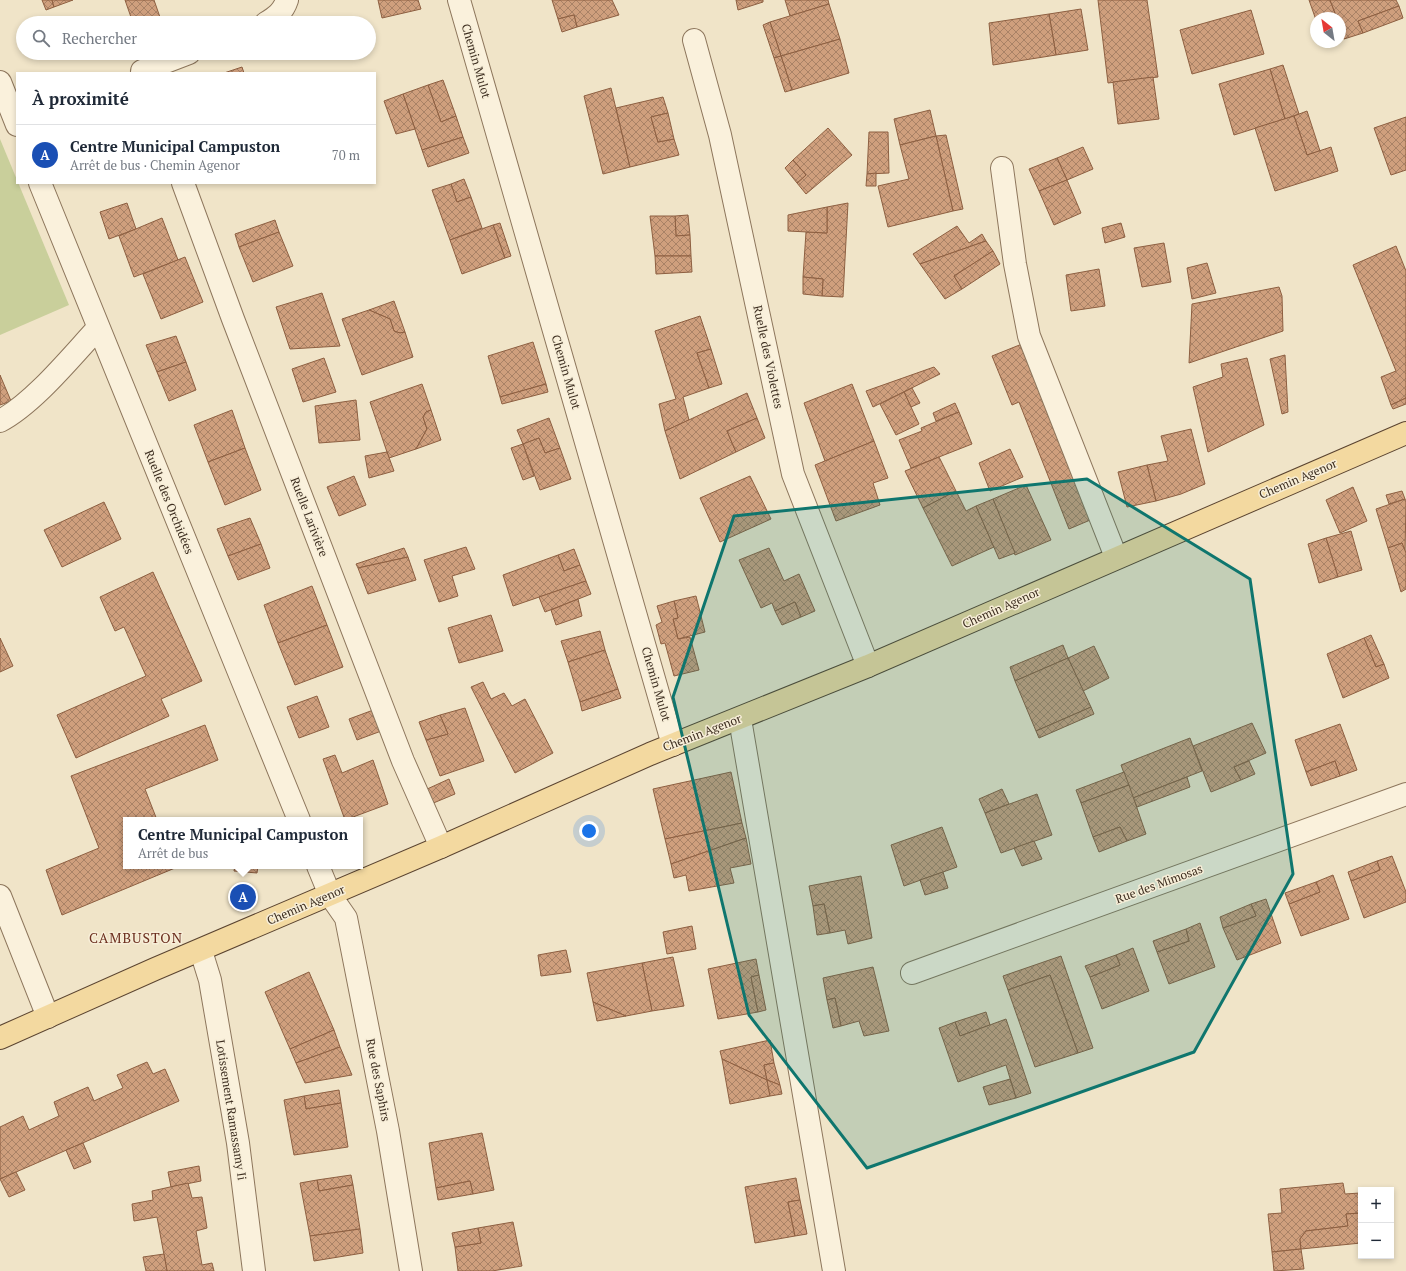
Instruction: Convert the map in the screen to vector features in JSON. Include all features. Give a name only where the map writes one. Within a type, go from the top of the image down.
[{"type":"main road","name":"Chemin Agenor","points":[[0,1038],[673,745],[868,666],[1116,557],[1406,433]]},
{"type":"street","points":[[277,16],[284,8],[287,0]]},
{"type":"street","name":"Chemin Mulot","points":[[459,0],[673,745]]},
{"type":"street","name":"Ruelle des Violettes","points":[[694,40],[720,135],[793,474],[868,666]]},
{"type":"street","points":[[141,72],[171,60]]},
{"type":"street","points":[[0,82],[16,121]]},
{"type":"street","points":[[1002,168],[1015,264],[1029,336],[1116,557]]},
{"type":"street","name":"Ruelle des Orchidées","points":[[40,184],[298,817]]},
{"type":"street","name":"Ruelle Larivière","points":[[183,184],[238,334],[403,761],[441,847]]},
{"type":"street","points":[[0,421],[15,413],[60,369],[98,328]]},
{"type":"street","points":[[740,719],[834,1271]]},
{"type":"street","name":"Rue des Mimosas","points":[[912,974],[1406,794]]},
{"type":"street","points":[[319,869],[330,895]]},
{"type":"street","name":"Rue des Saphirs","points":[[330,895],[346,918],[388,1131],[411,1271]]},
{"type":"street","points":[[0,896],[48,1017]]},
{"type":"street","name":"Lotissement Ramassamy Ii","points":[[201,951],[210,980],[238,1143],[254,1271]]},
{"type":"highlighted area","points":[[1087,479],[1250,579],[1293,874],[1194,1052],[867,1168],[749,1015],[673,697],[734,516]]},
{"type":"green space","points":[[0,139],[16,177],[16,184],[19,184],[69,305],[0,335]]},
{"type":"building","points":[[42,0],[52,0],[54,7],[46,10]]},
{"type":"building","points":[[52,0],[73,0],[54,7]]},
{"type":"building","points":[[125,0],[154,0],[160,16],[131,16]]},
{"type":"building","points":[[378,0],[418,0],[421,9],[382,18]]},
{"type":"building","points":[[552,0],[612,0],[619,15],[577,27],[574,15],[558,19]]},
{"type":"building","points":[[736,0],[763,0],[763,2],[738,10]]},
{"type":"building","points":[[785,0],[828,0],[829,4],[790,16]]},
{"type":"building","points":[[1098,0],[1147,0],[1158,77],[1108,83]]},
{"type":"building","points":[[1309,0],[1330,0],[1334,12],[1313,12]]},
{"type":"building","points":[[1330,0],[1396,0],[1399,6],[1358,21],[1363,33],[1346,38],[1346,12],[1335,12]]},
{"type":"building","points":[[829,4],[840,39],[781,56],[770,22]]},
{"type":"building","points":[[1399,6],[1403,18],[1363,33],[1358,21]]},
{"type":"building","points":[[1081,9],[1088,50],[1056,55],[1049,14]]},
{"type":"building","points":[[1251,10],[1264,54],[1192,74],[1180,30]]},
{"type":"building","points":[[1049,14],[1056,55],[993,65],[989,23]]},
{"type":"building","points":[[574,15],[577,27],[562,32],[558,19]]},
{"type":"building","points":[[770,22],[781,56],[774,58],[763,25]]},
{"type":"building","points":[[840,39],[849,73],[792,90],[781,56]]},
{"type":"building","points":[[781,56],[792,90],[785,92],[774,58]]},
{"type":"building","points":[[1283,65],[1299,114],[1285,119],[1270,69]]},
{"type":"building","points":[[242,67],[244,72],[227,72]]},
{"type":"building","points":[[1270,69],[1285,119],[1234,135],[1219,84]]},
{"type":"building","points":[[1153,77],[1159,119],[1118,124],[1113,82]]},
{"type":"building","points":[[443,80],[456,116],[441,122],[428,85]]},
{"type":"building","points":[[428,85],[441,122],[456,116],[463,137],[422,150],[403,94]]},
{"type":"building","points":[[611,88],[630,167],[603,174],[584,96]]},
{"type":"building","points":[[403,94],[415,129],[396,134],[384,101]]},
{"type":"building","points":[[663,97],[668,113],[651,117],[658,142],[674,139],[679,155],[630,167],[616,108]]},
{"type":"building","points":[[930,110],[936,136],[900,145],[894,119]]},
{"type":"building","points":[[1307,111],[1320,151],[1307,155],[1294,116]]},
{"type":"building","points":[[668,113],[674,139],[658,142],[651,117]]},
{"type":"building","points":[[1294,116],[1307,155],[1331,147],[1338,171],[1275,191],[1255,128]]},
{"type":"building","points":[[1406,117],[1406,170],[1391,175],[1374,128]]},
{"type":"building","points":[[828,128],[852,155],[806,194],[797,183],[806,175],[793,160]]},
{"type":"building","points":[[869,132],[888,132],[889,173],[867,174]]},
{"type":"building","points":[[946,135],[963,209],[953,211],[936,136]]},
{"type":"building","points":[[936,136],[953,211],[888,227],[878,186],[909,179],[900,145]]},
{"type":"building","points":[[463,137],[469,153],[428,167],[422,150]]},
{"type":"building","points":[[1083,147],[1093,169],[1067,180],[1057,158]]},
{"type":"building","points":[[1057,158],[1067,180],[1039,191],[1029,169]]},
{"type":"building","points":[[793,160],[806,175],[797,183],[785,168]]},
{"type":"building","points":[[876,173],[876,186],[866,186],[867,174]]},
{"type":"building","points":[[464,179],[471,197],[457,202],[451,184]]},
{"type":"building","points":[[1067,180],[1081,213],[1054,225],[1039,191]]},
{"type":"building","points":[[451,184],[457,202],[471,197],[482,228],[450,240],[432,190]]},
{"type":"building","points":[[127,203],[136,229],[109,239],[100,212]]},
{"type":"building","points":[[848,203],[843,297],[822,296],[823,279],[803,277],[806,232],[827,233],[827,207]]},
{"type":"building","points":[[827,207],[827,233],[788,231],[788,215]]},
{"type":"building","points":[[688,215],[690,235],[676,236],[675,216]]},
{"type":"building","points":[[650,216],[675,216],[676,236],[690,235],[691,256],[655,256]]},
{"type":"building","points":[[162,218],[178,260],[134,277],[119,236]]},
{"type":"building","points":[[275,220],[279,232],[239,247],[235,234]]},
{"type":"building","points":[[500,223],[511,256],[505,258],[493,225]]},
{"type":"building","points":[[1121,223],[1125,237],[1105,243],[1102,228]]},
{"type":"building","points":[[493,225],[505,258],[462,274],[450,240]]},
{"type":"building","points":[[957,226],[969,243],[982,234],[986,241],[920,264],[913,254]]},
{"type":"building","points":[[279,232],[293,266],[253,282],[239,247]]},
{"type":"building","points":[[986,241],[993,251],[954,276],[962,289],[945,299],[920,264]]},
{"type":"building","points":[[1164,243],[1171,282],[1142,287],[1134,248]]},
{"type":"building","points":[[1396,246],[1406,271],[1406,398],[1391,405],[1381,377],[1396,371],[1353,265]]},
{"type":"building","points":[[993,251],[1000,264],[962,289],[954,276]]},
{"type":"building","points":[[655,256],[691,256],[692,272],[656,274]]},
{"type":"building","points":[[185,257],[203,302],[161,319],[143,274]]},
{"type":"building","points":[[1207,263],[1216,293],[1192,299],[1187,268]]},
{"type":"building","points":[[1099,269],[1105,306],[1071,311],[1066,275]]},
{"type":"building","points":[[803,277],[823,279],[822,296],[803,294]]},
{"type":"building","points":[[1279,287],[1282,296],[1283,331],[1189,363],[1192,304]]},
{"type":"building","points":[[322,293],[340,346],[290,349],[276,307]]},
{"type":"building","points":[[394,301],[405,332],[400,333],[394,331],[390,319],[369,310]]},
{"type":"building","points":[[369,310],[390,319],[394,331],[400,333],[405,332],[413,357],[362,375],[342,319]]},
{"type":"building","points":[[700,316],[711,349],[697,353],[709,388],[683,397],[689,420],[665,431],[659,404],[676,399],[655,331]]},
{"type":"building","points":[[176,336],[186,362],[157,372],[146,345]]},
{"type":"building","points":[[533,342],[546,384],[500,397],[488,356]]},
{"type":"building","points":[[1022,344],[1095,518],[1069,529],[1019,402],[1012,405],[992,356]]},
{"type":"building","points":[[711,349],[722,384],[709,388],[697,353]]},
{"type":"building","points":[[1285,355],[1288,412],[1282,414],[1270,359]]},
{"type":"building","points":[[324,358],[336,392],[303,402],[292,369]]},
{"type":"building","points":[[1247,358],[1264,425],[1208,452],[1193,387],[1223,377],[1221,364]]},
{"type":"building","points":[[186,362],[196,390],[169,401],[157,372]]},
{"type":"building","points":[[934,367],[940,374],[873,407],[866,391]]},
{"type":"building","points":[[0,375],[11,401],[0,405]]},
{"type":"building","points":[[422,384],[431,410],[426,412],[423,417],[427,429],[416,449],[389,458],[370,402]]},
{"type":"building","points":[[546,384],[548,392],[502,404],[500,397]]},
{"type":"building","points":[[852,384],[874,441],[825,461],[804,403]]},
{"type":"building","points":[[912,388],[920,403],[911,407],[904,392]]},
{"type":"building","points":[[904,392],[919,424],[896,435],[880,404]]},
{"type":"building","points":[[747,393],[757,418],[727,431],[736,452],[680,479],[665,431]]},
{"type":"building","points":[[1406,398],[1406,404],[1393,409],[1391,405]]},
{"type":"building","points":[[356,400],[360,440],[319,443],[315,406]]},
{"type":"building","points":[[955,403],[959,412],[936,421],[933,413]]},
{"type":"building","points":[[232,410],[245,448],[208,462],[194,425]]},
{"type":"building","points":[[431,410],[441,440],[416,449],[427,429],[423,417],[426,412]]},
{"type":"building","points":[[959,412],[972,444],[911,468],[899,440],[922,431],[921,428]]},
{"type":"building","points":[[549,418],[560,448],[545,453],[539,438],[523,444],[517,430]]},
{"type":"building","points":[[757,418],[765,438],[736,452],[727,431]]},
{"type":"building","points":[[1191,429],[1205,484],[1181,494],[1156,501],[1147,465],[1168,461],[1161,436]]},
{"type":"building","points":[[539,438],[545,453],[560,448],[571,479],[540,490],[523,444]]},
{"type":"building","points":[[874,441],[888,478],[873,483],[880,505],[836,521],[815,465]]},
{"type":"building","points":[[523,444],[534,476],[523,480],[511,448]]},
{"type":"building","points":[[245,448],[261,490],[225,505],[208,462]]},
{"type":"building","points":[[1010,449],[1023,477],[990,491],[979,463]]},
{"type":"building","points":[[387,452],[394,471],[369,478],[365,456]]},
{"type":"building","points":[[939,457],[956,491],[923,508],[905,471]]},
{"type":"building","points":[[1147,465],[1156,501],[1127,507],[1118,472]]},
{"type":"building","points":[[354,476],[366,505],[339,516],[327,487]]},
{"type":"building","points":[[750,476],[771,519],[720,542],[700,498]]},
{"type":"building","points":[[1026,485],[1051,540],[1015,555],[993,499]]},
{"type":"building","points":[[1353,487],[1367,521],[1340,533],[1326,500]]},
{"type":"building","points":[[956,491],[966,511],[976,506],[994,547],[952,566],[923,508]]},
{"type":"building","points":[[1402,491],[1405,499],[1389,504],[1386,495]]},
{"type":"building","points":[[993,499],[1015,553],[999,559],[976,506]]},
{"type":"building","points":[[1405,499],[1405,554],[1402,543],[1388,548],[1376,509]]},
{"type":"building","points":[[104,502],[121,539],[62,567],[44,530]]},
{"type":"building","points":[[250,518],[261,544],[228,556],[217,529]]},
{"type":"building","points":[[1351,531],[1362,570],[1338,577],[1326,538]]},
{"type":"building","points":[[1326,538],[1338,577],[1319,583],[1308,544]]},
{"type":"building","points":[[1402,543],[1406,553],[1406,589],[1401,592],[1388,548]]},
{"type":"building","points":[[261,544],[270,568],[238,580],[228,556]]},
{"type":"building","points":[[466,547],[475,569],[452,576],[458,596],[439,602],[424,560]]},
{"type":"building","points":[[404,548],[408,557],[358,568],[356,564]]},
{"type":"building","points":[[769,548],[784,581],[799,574],[815,611],[801,617],[795,602],[775,611],[772,603],[761,608],[739,560]]},
{"type":"building","points":[[574,549],[580,565],[564,571],[558,555]]},
{"type":"building","points":[[558,555],[564,571],[580,565],[586,581],[513,606],[503,575]]},
{"type":"building","points":[[408,557],[416,580],[368,594],[358,568]]},
{"type":"building","points":[[153,572],[202,681],[161,699],[169,716],[76,758],[57,715],[146,676],[124,627],[115,631],[100,597]]},
{"type":"building","points":[[586,581],[591,594],[545,612],[539,597]]},
{"type":"building","points":[[312,586],[327,625],[278,643],[264,605]]},
{"type":"building","points":[[696,596],[705,632],[678,639],[673,619],[678,618],[674,601]]},
{"type":"building","points":[[578,599],[582,616],[556,625],[551,610]]},
{"type":"building","points":[[674,601],[678,618],[673,619],[678,639],[690,637],[699,670],[674,676],[665,643],[661,644],[656,625],[662,622],[657,606]]},
{"type":"building","points":[[795,602],[801,617],[782,625],[775,611]]},
{"type":"building","points":[[491,615],[503,651],[459,663],[448,628]]},
{"type":"building","points":[[327,625],[343,667],[295,685],[278,643]]},
{"type":"building","points":[[600,631],[605,650],[568,662],[561,641]]},
{"type":"building","points":[[1371,635],[1384,664],[1376,667],[1364,638]]},
{"type":"building","points":[[0,638],[13,666],[0,672]]},
{"type":"building","points":[[1364,638],[1376,667],[1384,664],[1389,678],[1343,698],[1327,654]]},
{"type":"building","points":[[1063,645],[1068,658],[1015,681],[1010,667]]},
{"type":"building","points":[[1094,646],[1109,678],[1083,691],[1068,658]]},
{"type":"building","points":[[605,650],[618,689],[580,702],[568,662]]},
{"type":"building","points":[[1068,658],[1091,707],[1036,731],[1015,681]]},
{"type":"building","points":[[483,682],[491,699],[504,693],[512,706],[525,699],[553,753],[515,773],[471,687]]},
{"type":"building","points":[[618,689],[621,698],[582,711],[580,702]]},
{"type":"building","points":[[317,696],[329,727],[299,738],[287,707]]},
{"type":"building","points":[[1091,707],[1094,714],[1039,738],[1036,731]]},
{"type":"building","points":[[465,708],[484,761],[440,776],[426,740],[448,734],[440,715]]},
{"type":"building","points":[[376,709],[384,730],[357,740],[349,719]]},
{"type":"building","points":[[440,715],[448,734],[426,740],[419,722]]},
{"type":"building","points":[[1252,723],[1266,753],[1234,767],[1241,780],[1211,792],[1193,746]]},
{"type":"building","points":[[1340,724],[1357,770],[1340,776],[1335,761],[1306,772],[1295,740]]},
{"type":"building","points":[[205,725],[218,760],[145,789],[156,817],[123,817],[123,869],[173,869],[62,915],[46,870],[99,848],[71,776]]},
{"type":"building","points":[[1190,738],[1202,771],[1133,798],[1121,765]]},
{"type":"building","points":[[335,755],[342,773],[373,760],[388,804],[353,817],[344,817],[323,759]]},
{"type":"building","points":[[1249,761],[1255,774],[1241,780],[1234,767]]},
{"type":"building","points":[[1335,761],[1340,776],[1311,786],[1306,772]]},
{"type":"building","points":[[731,772],[742,823],[665,839],[653,789]]},
{"type":"building","points":[[1124,772],[1129,785],[1081,803],[1076,790]]},
{"type":"building","points":[[1187,777],[1190,787],[1137,807],[1133,798]]},
{"type":"building","points":[[449,779],[455,794],[431,804],[425,790]]},
{"type":"building","points":[[1129,785],[1146,834],[1127,841],[1120,827],[1093,837],[1081,803]]},
{"type":"building","points":[[1002,789],[1009,804],[985,813],[979,799]]},
{"type":"building","points":[[1037,794],[1052,835],[1001,853],[985,813]]},
{"type":"building","points":[[742,823],[746,838],[671,864],[665,839]]},
{"type":"building","points":[[942,827],[957,867],[904,886],[891,845]]},
{"type":"building","points":[[1120,827],[1127,841],[1099,852],[1093,837]]},
{"type":"building","points":[[746,838],[751,864],[730,868],[734,883],[689,891],[686,875],[674,878],[671,864]]},
{"type":"building","points":[[1034,841],[1042,859],[1022,866],[1014,848]]},
{"type":"building","points":[[1392,856],[1406,892],[1406,902],[1364,918],[1351,881],[1380,870],[1377,861]]},
{"type":"building","points":[[1377,861],[1380,870],[1351,881],[1348,872]]},
{"type":"building","points":[[234,869],[258,869],[257,873],[234,871]]},
{"type":"building","points":[[943,872],[948,888],[925,895],[920,880]]},
{"type":"building","points":[[1333,875],[1349,919],[1301,936],[1289,904],[1320,892],[1316,882]]},
{"type":"building","points":[[861,876],[872,938],[848,944],[845,930],[830,933],[824,904],[813,906],[809,886]]},
{"type":"building","points":[[1316,882],[1320,892],[1289,904],[1285,893]]},
{"type":"building","points":[[1266,899],[1281,943],[1237,960],[1223,928],[1256,916],[1251,904]]},
{"type":"building","points":[[824,904],[830,933],[817,935],[813,906]]},
{"type":"building","points":[[1251,904],[1256,916],[1223,928],[1220,917]]},
{"type":"building","points":[[1200,923],[1215,967],[1169,984],[1157,952],[1189,941],[1186,929]]},
{"type":"building","points":[[692,926],[696,949],[667,954],[663,932]]},
{"type":"building","points":[[1186,929],[1189,941],[1157,952],[1153,941]]},
{"type":"building","points":[[1133,948],[1149,991],[1102,1009],[1090,977],[1120,965],[1116,955]]},
{"type":"building","points":[[566,950],[571,972],[541,976],[538,955]]},
{"type":"building","points":[[1116,955],[1120,965],[1090,977],[1085,966]]},
{"type":"building","points":[[1061,956],[1093,1048],[1078,1053],[1050,975],[1008,990],[1003,976]]},
{"type":"building","points":[[673,957],[684,1006],[652,1011],[642,963]]},
{"type":"building","points":[[756,959],[759,975],[751,977],[758,1012],[718,1019],[708,969]]},
{"type":"building","points":[[642,963],[652,1011],[626,1016],[593,1002],[587,973]]},
{"type":"building","points":[[873,967],[889,1031],[864,1036],[859,1021],[841,1026],[835,998],[827,1000],[823,978]]},
{"type":"building","points":[[309,972],[334,1030],[290,1049],[265,992]]},
{"type":"building","points":[[759,975],[766,1010],[758,1012],[751,977]]},
{"type":"building","points":[[1050,975],[1078,1053],[1035,1067],[1008,990]]},
{"type":"building","points":[[835,998],[841,1026],[833,1028],[827,1000]]},
{"type":"building","points":[[593,1002],[626,1016],[597,1021]]},
{"type":"building","points":[[986,1012],[990,1025],[960,1036],[955,1022]]},
{"type":"building","points":[[1006,1019],[1031,1093],[1016,1098],[1006,1065],[958,1082],[939,1028],[955,1022],[960,1036]]},
{"type":"building","points":[[334,1030],[340,1047],[296,1063],[290,1049]]},
{"type":"building","points":[[770,1040],[774,1063],[764,1065],[767,1080],[722,1059],[720,1051]]},
{"type":"building","points":[[340,1047],[352,1075],[305,1083],[296,1063]]},
{"type":"building","points":[[722,1059],[767,1080],[770,1096],[730,1104]]},
{"type":"building","points":[[147,1062],[153,1074],[165,1069],[179,1101],[0,1179],[0,1127],[23,1116],[29,1130],[59,1116],[54,1102],[88,1087],[94,1101],[123,1088],[117,1075]]},
{"type":"building","points":[[774,1063],[780,1085],[767,1080],[764,1065]]},
{"type":"building","points":[[1010,1079],[1016,1098],[989,1105],[983,1087]]},
{"type":"building","points":[[767,1080],[780,1085],[782,1094],[770,1096]]},
{"type":"building","points":[[339,1090],[341,1103],[306,1109],[304,1096]]},
{"type":"building","points":[[304,1096],[306,1109],[341,1103],[348,1147],[294,1155],[284,1100]]},
{"type":"building","points":[[482,1133],[494,1190],[473,1194],[470,1181],[436,1188],[429,1143]]},
{"type":"building","points":[[83,1143],[91,1162],[74,1169],[66,1150]]},
{"type":"building","points":[[199,1166],[201,1181],[171,1187],[168,1172]]},
{"type":"building","points":[[16,1172],[25,1190],[9,1197],[0,1179]]},
{"type":"building","points":[[351,1175],[353,1185],[319,1191],[317,1180]]},
{"type":"building","points":[[796,1178],[800,1200],[788,1202],[795,1236],[755,1243],[745,1187]]},
{"type":"building","points":[[317,1180],[319,1191],[353,1185],[360,1229],[310,1236],[300,1183]]},
{"type":"building","points":[[470,1181],[473,1194],[438,1200],[436,1188]]},
{"type":"building","points":[[188,1183],[192,1198],[202,1197],[207,1228],[196,1231],[202,1265],[212,1263],[214,1271],[167,1271],[157,1217],[134,1221],[132,1204],[153,1200],[152,1191]]},
{"type":"building","points":[[1343,1183],[1345,1194],[1358,1193],[1358,1213],[1346,1214],[1348,1226],[1306,1231],[1300,1239],[1301,1249],[1272,1252],[1268,1214],[1282,1213],[1280,1189]]},
{"type":"building","points":[[800,1200],[807,1234],[795,1236],[788,1202]]},
{"type":"building","points":[[1358,1213],[1358,1243],[1301,1249],[1300,1239],[1306,1231],[1348,1226],[1346,1214]]},
{"type":"building","points":[[513,1222],[522,1266],[492,1271],[458,1271],[455,1247],[481,1243],[478,1228]]},
{"type":"building","points":[[478,1228],[481,1243],[455,1247],[452,1233]]},
{"type":"building","points":[[360,1229],[363,1253],[314,1261],[310,1236]]},
{"type":"building","points":[[1301,1249],[1304,1269],[1274,1271],[1272,1252]]},
{"type":"building","points":[[164,1254],[167,1271],[146,1271],[143,1257]]},
{"type":"place","name":"Centre Municipal Campuston","points":[[243,897]]},
{"type":"district","name":"CAMBUSTON","points":[[136,938]]}]
